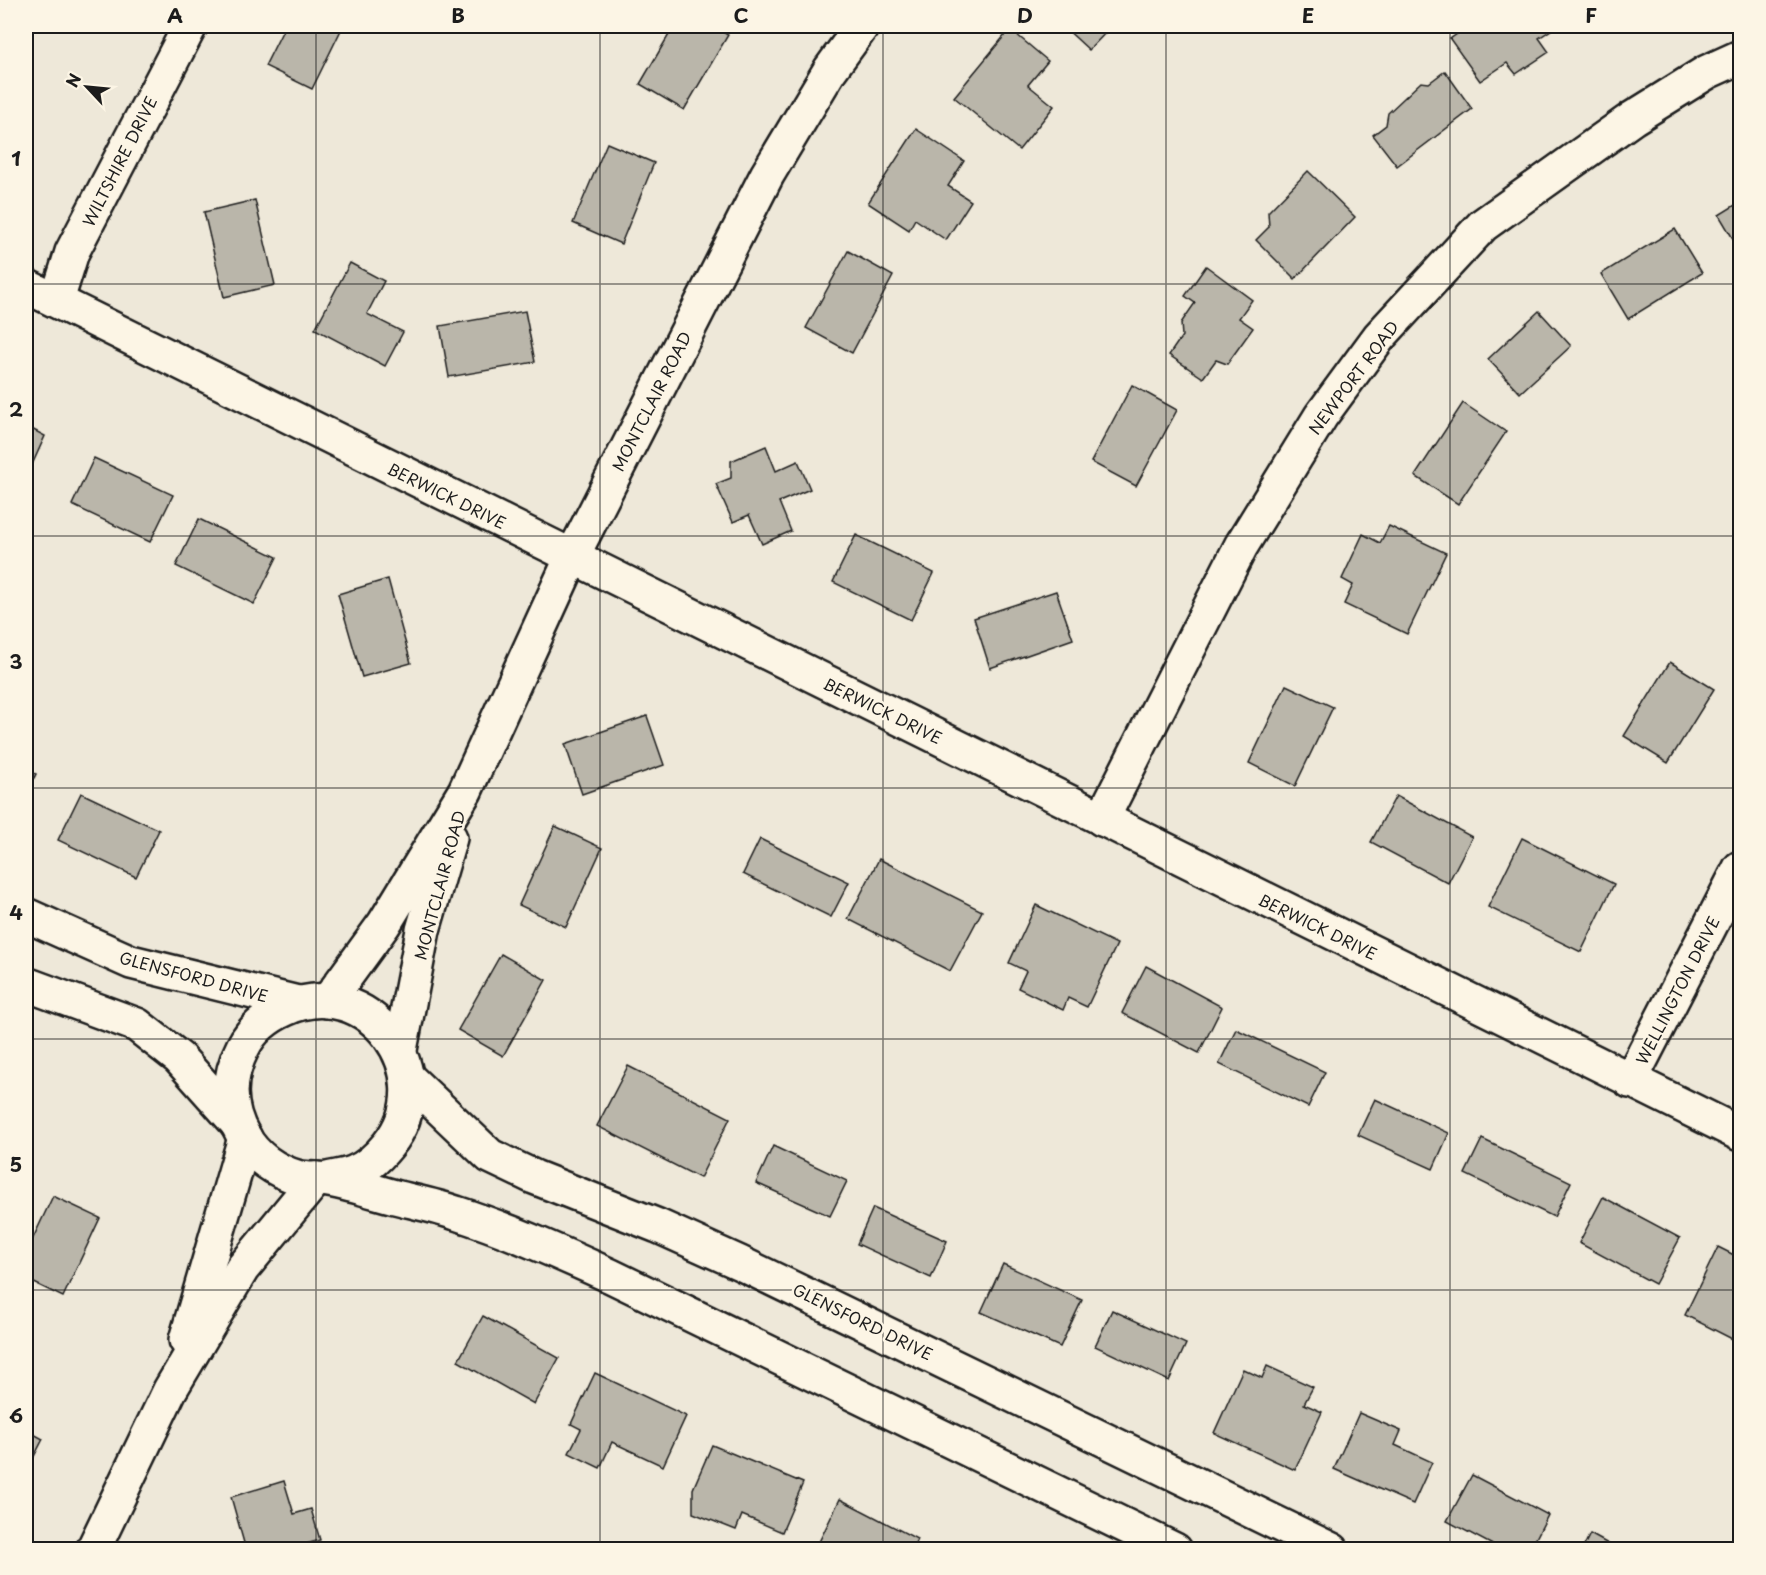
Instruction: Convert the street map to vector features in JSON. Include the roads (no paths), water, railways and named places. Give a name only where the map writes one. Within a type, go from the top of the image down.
[{"type":"street","name":"WILTSHIRE DRIVE","points":[[57,300],[72,252],[190,26]]},
{"type":"street","name":"MONTCLAIR ROAD","points":[[313,1002],[384,924],[465,791],[572,557],[767,175],[830,70],[862,26]]},
{"type":"street","name":"NEWPORT ROAD","points":[[1102,819],[1241,546],[1321,416],[1379,338],[1483,225],[1633,118],[1707,72],[1740,57]]},
{"type":"street","name":"BERWICK DRIVE","points":[[26,286],[1740,1134]]},
{"type":"street","name":"MONTCLAIR ROAD","points":[[404,1064],[423,930],[465,791]]},
{"type":"street","name":"WELLINGTON DRIVE","points":[[1630,1081],[1740,868]]},
{"type":"street","name":"GLENSFORD DRIVE","points":[[26,915],[131,962],[313,1002]]},
{"type":"street","points":[[26,984],[137,1025],[179,1058],[240,1130],[250,1147],[272,1166],[298,1177],[321,1179],[454,1212],[527,1239],[611,1276],[1175,1550]]},
{"type":"street","points":[[93,1550],[170,1390],[242,1269],[321,1179],[355,1172],[379,1156],[397,1134],[407,1107],[404,1064],[382,1026],[357,1009],[313,1002],[270,1016],[248,1037],[234,1064],[230,1094],[240,1130],[170,1390]]},
{"type":"street","name":"GLENSFORD DRIVE","points":[[404,1064],[490,1156],[534,1177],[658,1226],[740,1263],[1332,1550]]}]
